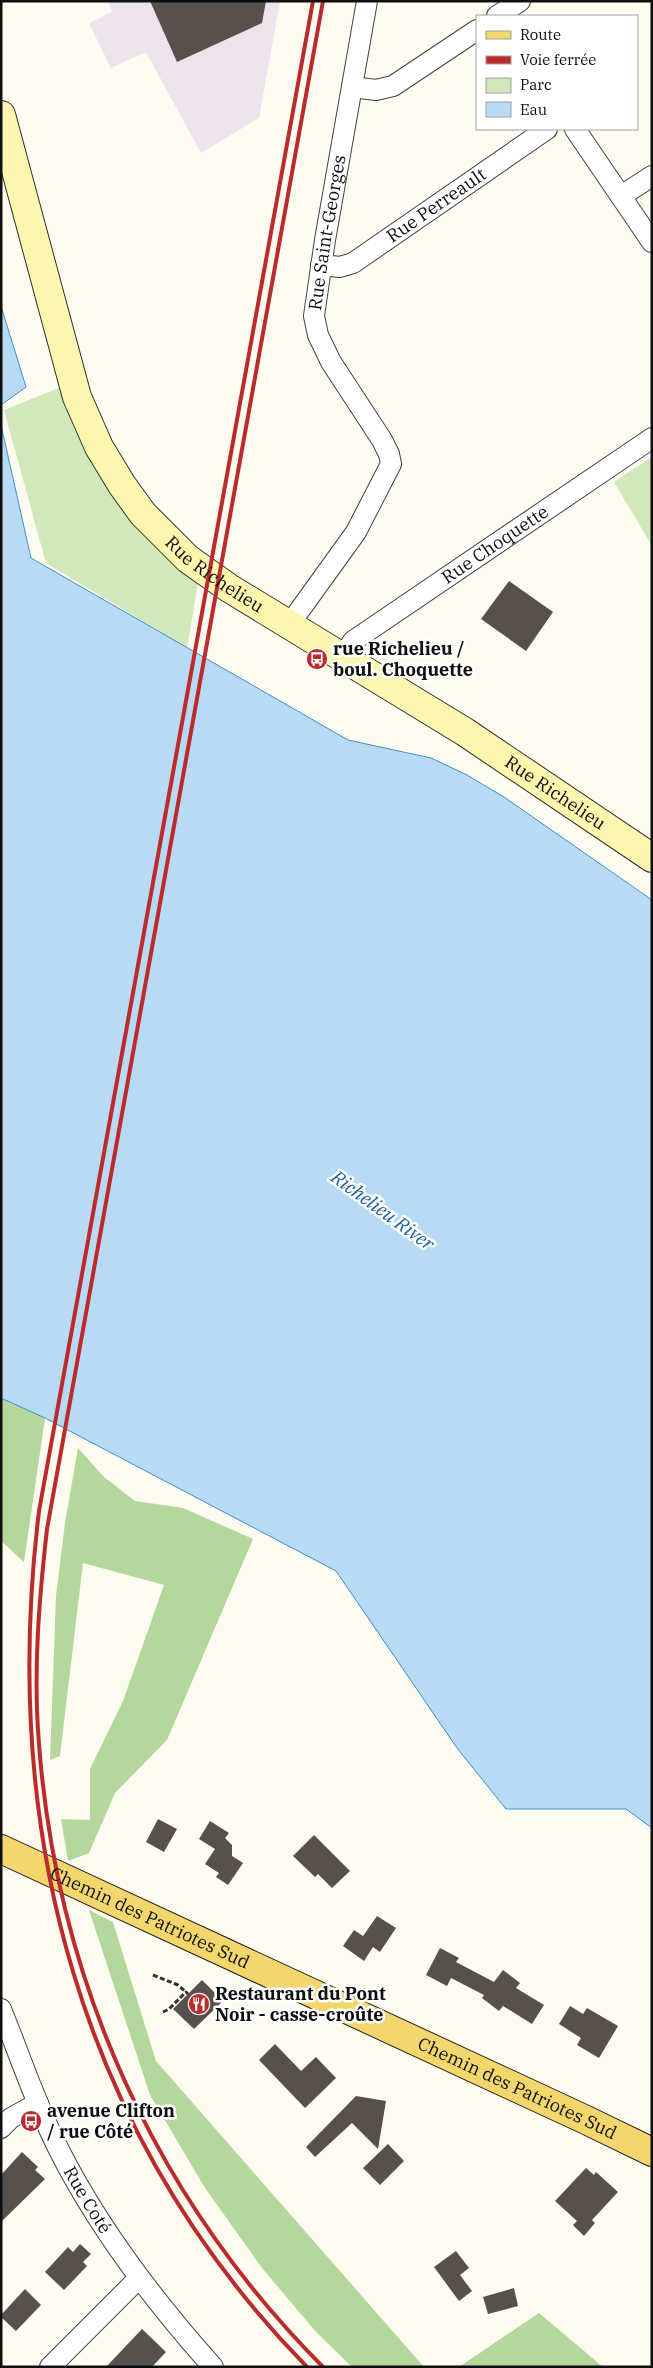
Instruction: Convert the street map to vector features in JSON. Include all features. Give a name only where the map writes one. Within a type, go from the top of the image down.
[{"type":"main road","name":"Rue Richelieu","points":[[1,115],[68,368],[84,413],[99,447],[122,485],[168,542],[188,559],[229,588],[344,657],[531,775],[652,858]]},
{"type":"main road","name":"Chemin des Patriotes Sud","points":[[1,1849],[584,2118],[652,2152]]},
{"type":"street","name":"Rue Saint-Georges","points":[[289,625],[356,532],[390,468],[391,461],[382,440],[331,362],[318,335],[315,307],[367,1]]},
{"type":"street","points":[[499,15],[520,1]]},
{"type":"street","points":[[352,87],[376,90],[393,86],[476,31]]},
{"type":"street","name":"Rue Perreault","points":[[321,265],[340,267],[353,263],[546,130]]},
{"type":"street","points":[[576,130],[652,242]]},
{"type":"street","points":[[621,196],[652,176]]},
{"type":"street","name":"Rue Choquette","points":[[344,657],[353,641],[652,438]]},
{"type":"street","name":"Rue Coté","points":[[1,2009],[38,2103],[70,2170],[139,2278],[213,2367]]},
{"type":"street","points":[[1,2128],[12,2118],[38,2103]]},
{"type":"street","points":[[50,2367],[139,2278]]},
{"type":"path","points":[[153,1975],[178,1985],[187,1993],[163,2012]]},
{"type":"shaded area","points":[[108,1],[280,1],[259,118],[201,153],[146,52],[111,68],[89,23],[112,12]]},
{"type":"green space","points":[[61,387],[86,450],[111,494],[137,527],[166,556],[198,583],[187,648],[46,563],[4,410]]},
{"type":"green space","points":[[652,457],[652,546],[614,482]]},
{"type":"green space","points":[[1,1398],[45,1418],[24,1562],[1,1541]]},
{"type":"green space","points":[[78,1448],[104,1477],[135,1501],[183,1508],[253,1539],[167,1740],[115,1793],[89,1853],[68,1861],[61,1819],[90,1820],[90,1769],[123,1701],[164,1585],[83,1563],[60,1756],[50,1760],[56,1596],[65,1523]]},
{"type":"green space","points":[[89,1910],[113,1922],[156,2061],[424,2367],[352,2367],[316,2332],[262,2268],[205,2188],[150,2095]]},
{"type":"green space","points":[[539,2313],[603,2367],[459,2367]]},
{"type":"water","points":[[1,306],[26,387],[1,405]]},
{"type":"water","name":"Richelieu River","points":[[1,425],[31,558],[348,740],[431,758],[467,775],[504,797],[652,900],[652,1828],[626,1809],[506,1809],[457,1748],[336,1571],[45,1418],[1,1398]]},
{"type":"building","points":[[150,1],[266,1],[262,23],[177,62]]},
{"type":"building","points":[[509,581],[553,612],[526,651],[481,619]]},
{"type":"building","points":[[158,1819],[177,1829],[164,1852],[146,1842]]},
{"type":"building","points":[[210,1821],[229,1833],[225,1838],[232,1845],[232,1856],[243,1863],[228,1885],[216,1877],[219,1873],[205,1864],[215,1849],[199,1839]]},
{"type":"building","points":[[314,1835],[350,1871],[332,1888],[318,1874],[315,1877],[293,1856]]},
{"type":"building","points":[[377,1916],[396,1928],[380,1952],[373,1947],[364,1961],[343,1946],[354,1930],[363,1936]]},
{"type":"building","points":[[440,1948],[459,1958],[456,1962],[494,1982],[503,1970],[520,1983],[516,1988],[544,2005],[532,2024],[503,2006],[499,2011],[482,1998],[484,1995],[451,1978],[447,1986],[426,1975]]},
{"type":"building","points":[[202,1980],[223,2001],[194,2029],[173,2009]]},
{"type":"building","points":[[570,2006],[583,2014],[587,2008],[618,2026],[599,2058],[577,2045],[581,2038],[559,2024]]},
{"type":"building","points":[[275,2044],[301,2071],[316,2057],[336,2078],[305,2108],[259,2060]]},
{"type":"building","points":[[356,2096],[386,2101],[378,2149],[352,2123],[315,2157],[306,2147]]},
{"type":"building","points":[[388,2144],[404,2161],[380,2185],[363,2168]]},
{"type":"building","points":[[22,2152],[38,2167],[35,2170],[45,2179],[1,2222],[1,2175]]},
{"type":"building","points":[[586,2168],[594,2175],[596,2172],[618,2192],[592,2220],[595,2223],[584,2236],[573,2225],[577,2221],[555,2201]]},
{"type":"building","points":[[80,2244],[91,2254],[83,2262],[87,2266],[64,2290],[45,2272],[68,2247],[73,2252]]},
{"type":"building","points":[[456,2251],[469,2268],[460,2275],[472,2291],[459,2301],[434,2267]]},
{"type":"building","points":[[514,2288],[518,2306],[488,2314],[483,2297]]},
{"type":"building","points":[[25,2289],[41,2305],[16,2331],[1,2315]]},
{"type":"building","points":[[142,2329],[166,2352],[152,2367],[106,2367]]},
{"type":"railway","points":[[307,2367],[228,2276],[163,2180],[112,2078],[73,1971],[47,1861],[32,1747],[30,1630],[39,1511],[313,1]]},
{"type":"railway","points":[[323,1],[47,1529],[39,1609],[37,1717],[49,1832],[67,1918],[92,2001],[125,2081],[164,2158],[210,2232],[263,2301],[323,2367]]},
{"type":"place","name":"rue Richelieu / boul. Choquette","points":[[317,659]]},
{"type":"place","name":"Restaurant du Pont Noir - casse-croûte","points":[[199,2004]]},
{"type":"place","name":"avenue Clifton / rue Côté","points":[[31,2121]]}]
